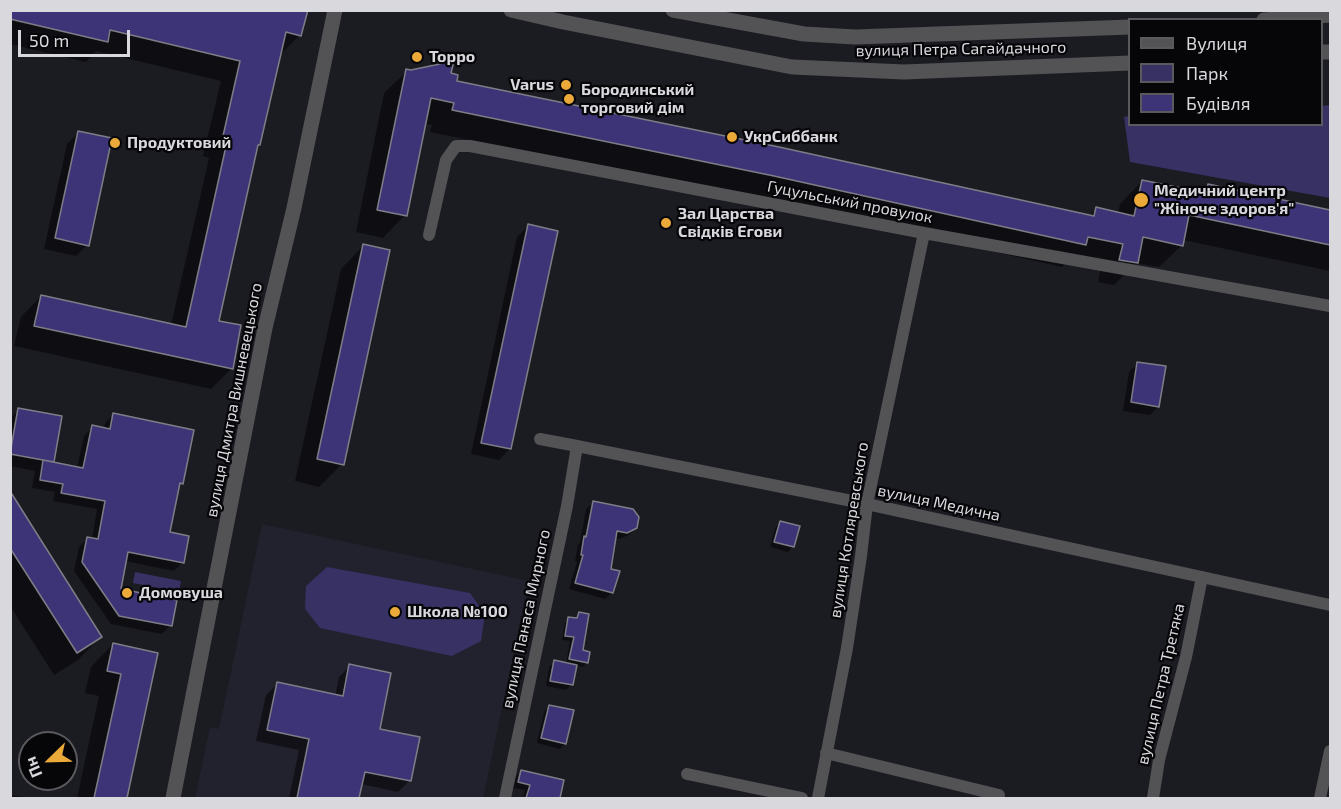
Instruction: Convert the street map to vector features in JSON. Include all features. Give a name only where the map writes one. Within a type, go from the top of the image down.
[{"type":"street","name":"вулиця Дмитра Вишневецького","points":[[173,798],[265,328],[294,208],[335,10]]},
{"type":"street","name":"вулиця Петра Сагайдачного","points":[[511,10],[792,68],[904,72],[1128,63]]},
{"type":"street","name":"вулиця Петра Сагайдачного","points":[[673,10],[804,34],[855,37],[1128,27]]},
{"type":"street","points":[[1290,18],[1330,15]]},
{"type":"street","name":"Гуцульський провулок","points":[[429,235],[446,160],[456,146],[470,146],[924,233],[1330,306]]},
{"type":"street","name":"вулиця Котляревського","points":[[818,798],[847,648],[867,504],[924,233]]},
{"type":"street","name":"вулиця Медична","points":[[540,439],[867,504],[1330,605]]},
{"type":"street","name":"вулиця Панаса Мирного","points":[[505,798],[567,506],[577,446]]},
{"type":"street","name":"вулиця Петра Третяка","points":[[1153,798],[1159,760],[1186,657],[1202,577]]},
{"type":"street","points":[[1320,798],[1330,751]]},
{"type":"street","points":[[826,753],[999,795]]},
{"type":"street","points":[[687,774],[802,798]]},
{"type":"shaded area","points":[[262,524],[529,581],[483,798],[195,798],[210,727],[219,729]]},
{"type":"green space","points":[[1330,105],[1330,198],[1130,162],[1124,117],[1128,116],[1128,126],[1323,126],[1323,106]]},
{"type":"green space","name":"Школа №100","points":[[327,567],[470,593],[485,614],[481,641],[452,656],[320,628],[305,609],[306,586]]},
{"type":"green space","points":[[135,572],[181,581],[179,592],[133,583]]},
{"type":"building","points":[[10,10],[308,10],[301,36],[286,32],[219,321],[241,325],[233,369],[34,326],[41,295],[186,327],[228,137],[223,136],[240,61],[110,30],[108,42],[10,19]]},
{"type":"building","points":[[454,61],[451,73],[458,75],[457,81],[779,147],[1094,216],[1096,207],[1134,216],[1142,180],[1206,193],[1208,184],[1330,210],[1330,245],[1189,215],[1183,246],[1143,237],[1138,263],[1119,260],[1123,244],[1088,237],[1086,245],[774,176],[452,110],[454,103],[431,98],[407,216],[377,210],[406,69],[411,70]]},
{"type":"building","points":[[78,131],[112,138],[89,246],[55,238]]},
{"type":"building","points":[[528,224],[558,231],[511,449],[481,443]]},
{"type":"building","points":[[363,244],[390,250],[344,465],[317,459]]},
{"type":"building","points":[[1137,362],[1166,366],[1159,407],[1131,402]]},
{"type":"building","points":[[18,408],[62,416],[54,462],[10,454]]},
{"type":"building","points":[[113,413],[194,430],[170,532],[189,536],[184,563],[128,552],[121,589],[177,600],[172,626],[119,616],[82,562],[87,537],[98,539],[105,501],[61,493],[63,484],[40,480],[43,460],[83,468],[92,425],[110,429]]},
{"type":"building","points":[[10,491],[102,637],[77,653],[10,548]]},
{"type":"building","points":[[593,501],[633,509],[639,517],[637,528],[627,533],[617,531],[611,569],[620,571],[613,593],[575,583],[583,555],[581,555],[584,536],[586,537]]},
{"type":"building","points":[[780,521],[800,526],[794,547],[774,542]]},
{"type":"building","points":[[579,612],[589,614],[583,650],[590,652],[588,663],[569,659],[574,637],[565,636],[568,617],[577,618]]},
{"type":"building","points":[[113,643],[158,653],[127,798],[94,798],[121,674],[107,671]]},
{"type":"building","points":[[554,660],[577,665],[573,685],[550,681]]},
{"type":"building","points":[[349,664],[391,673],[380,729],[420,737],[411,781],[365,772],[359,798],[297,798],[309,739],[267,730],[277,682],[343,696]]},
{"type":"building","points":[[549,705],[574,710],[566,744],[541,738]]},
{"type":"building","points":[[521,770],[564,780],[560,798],[526,798],[530,785],[518,782]]},
{"type":"place","name":"Торро","points":[[417,57]]},
{"type":"place","name":"Varus","points":[[566,85]]},
{"type":"place","name":"Бородинський торговий дім","points":[[569,99]]},
{"type":"place","name":"УкрСиббанк","points":[[732,137]]},
{"type":"place","name":"Продуктовий","points":[[115,143]]},
{"type":"place","name":"Медичний центр \"Жіноче здоров'я\"","points":[[1141,200]]},
{"type":"place","name":"Зал Царства Свiдкiв Егови","points":[[666,223]]},
{"type":"place","name":"Домовуша","points":[[127,593]]},
{"type":"place","name":"Школа №100","points":[[395,612]]}]
